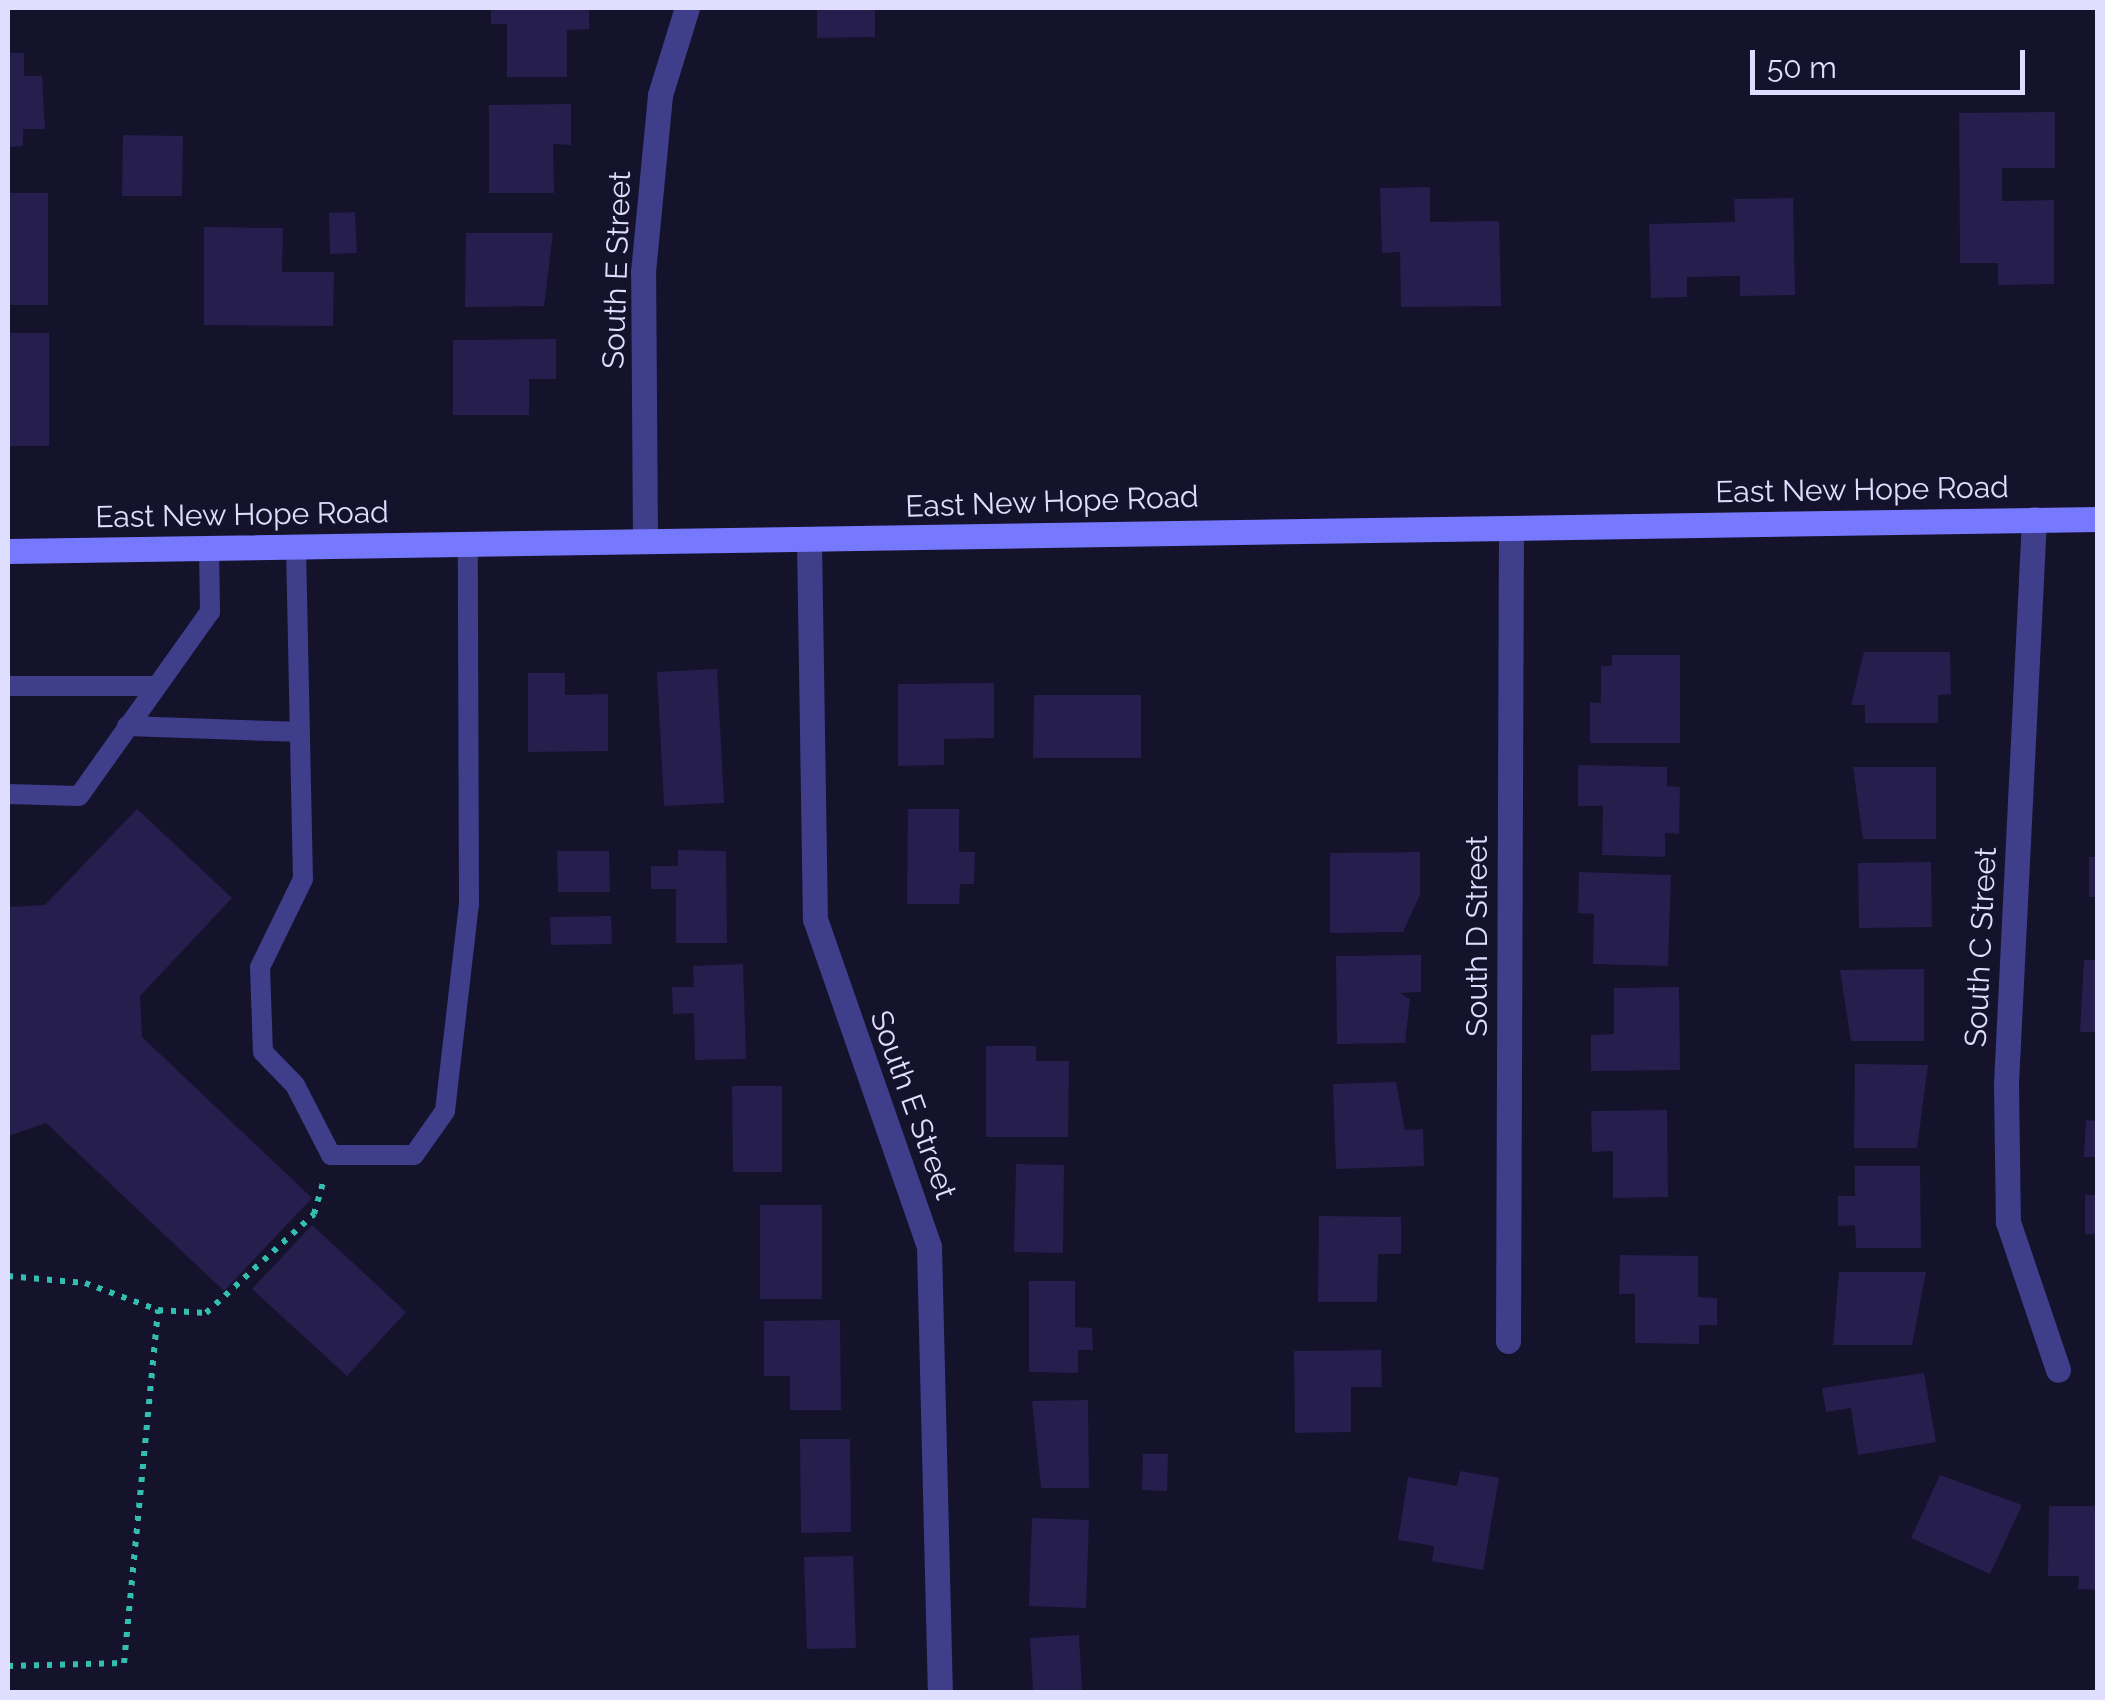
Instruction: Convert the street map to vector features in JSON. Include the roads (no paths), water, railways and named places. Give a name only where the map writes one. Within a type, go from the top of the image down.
[{"type":"street","name":"South E Street","points":[[645,540],[644,272],[660,96],[687,8]]},
{"type":"street","name":"East New Hope Road","points":[[8,551],[645,540],[809,542],[2098,519]]},
{"type":"street","name":"South C Street","points":[[2034,520],[2006,1084],[2008,1222],[2058,1370]]},
{"type":"street","name":"South D Street","points":[[1508,1340],[1512,531]]},
{"type":"street","name":"South E Street","points":[[809,542],[816,920],[929,1247],[940,1692]]},
{"type":"lane","points":[[296,547],[295,732],[303,879],[260,967],[263,1052],[295,1086],[331,1155],[414,1155],[445,1111],[469,905],[468,544]]},
{"type":"lane","points":[[8,794],[79,796],[210,612],[209,548]]},
{"type":"lane","points":[[8,686],[156,686]]},
{"type":"lane","points":[[127,726],[295,732]]}]
